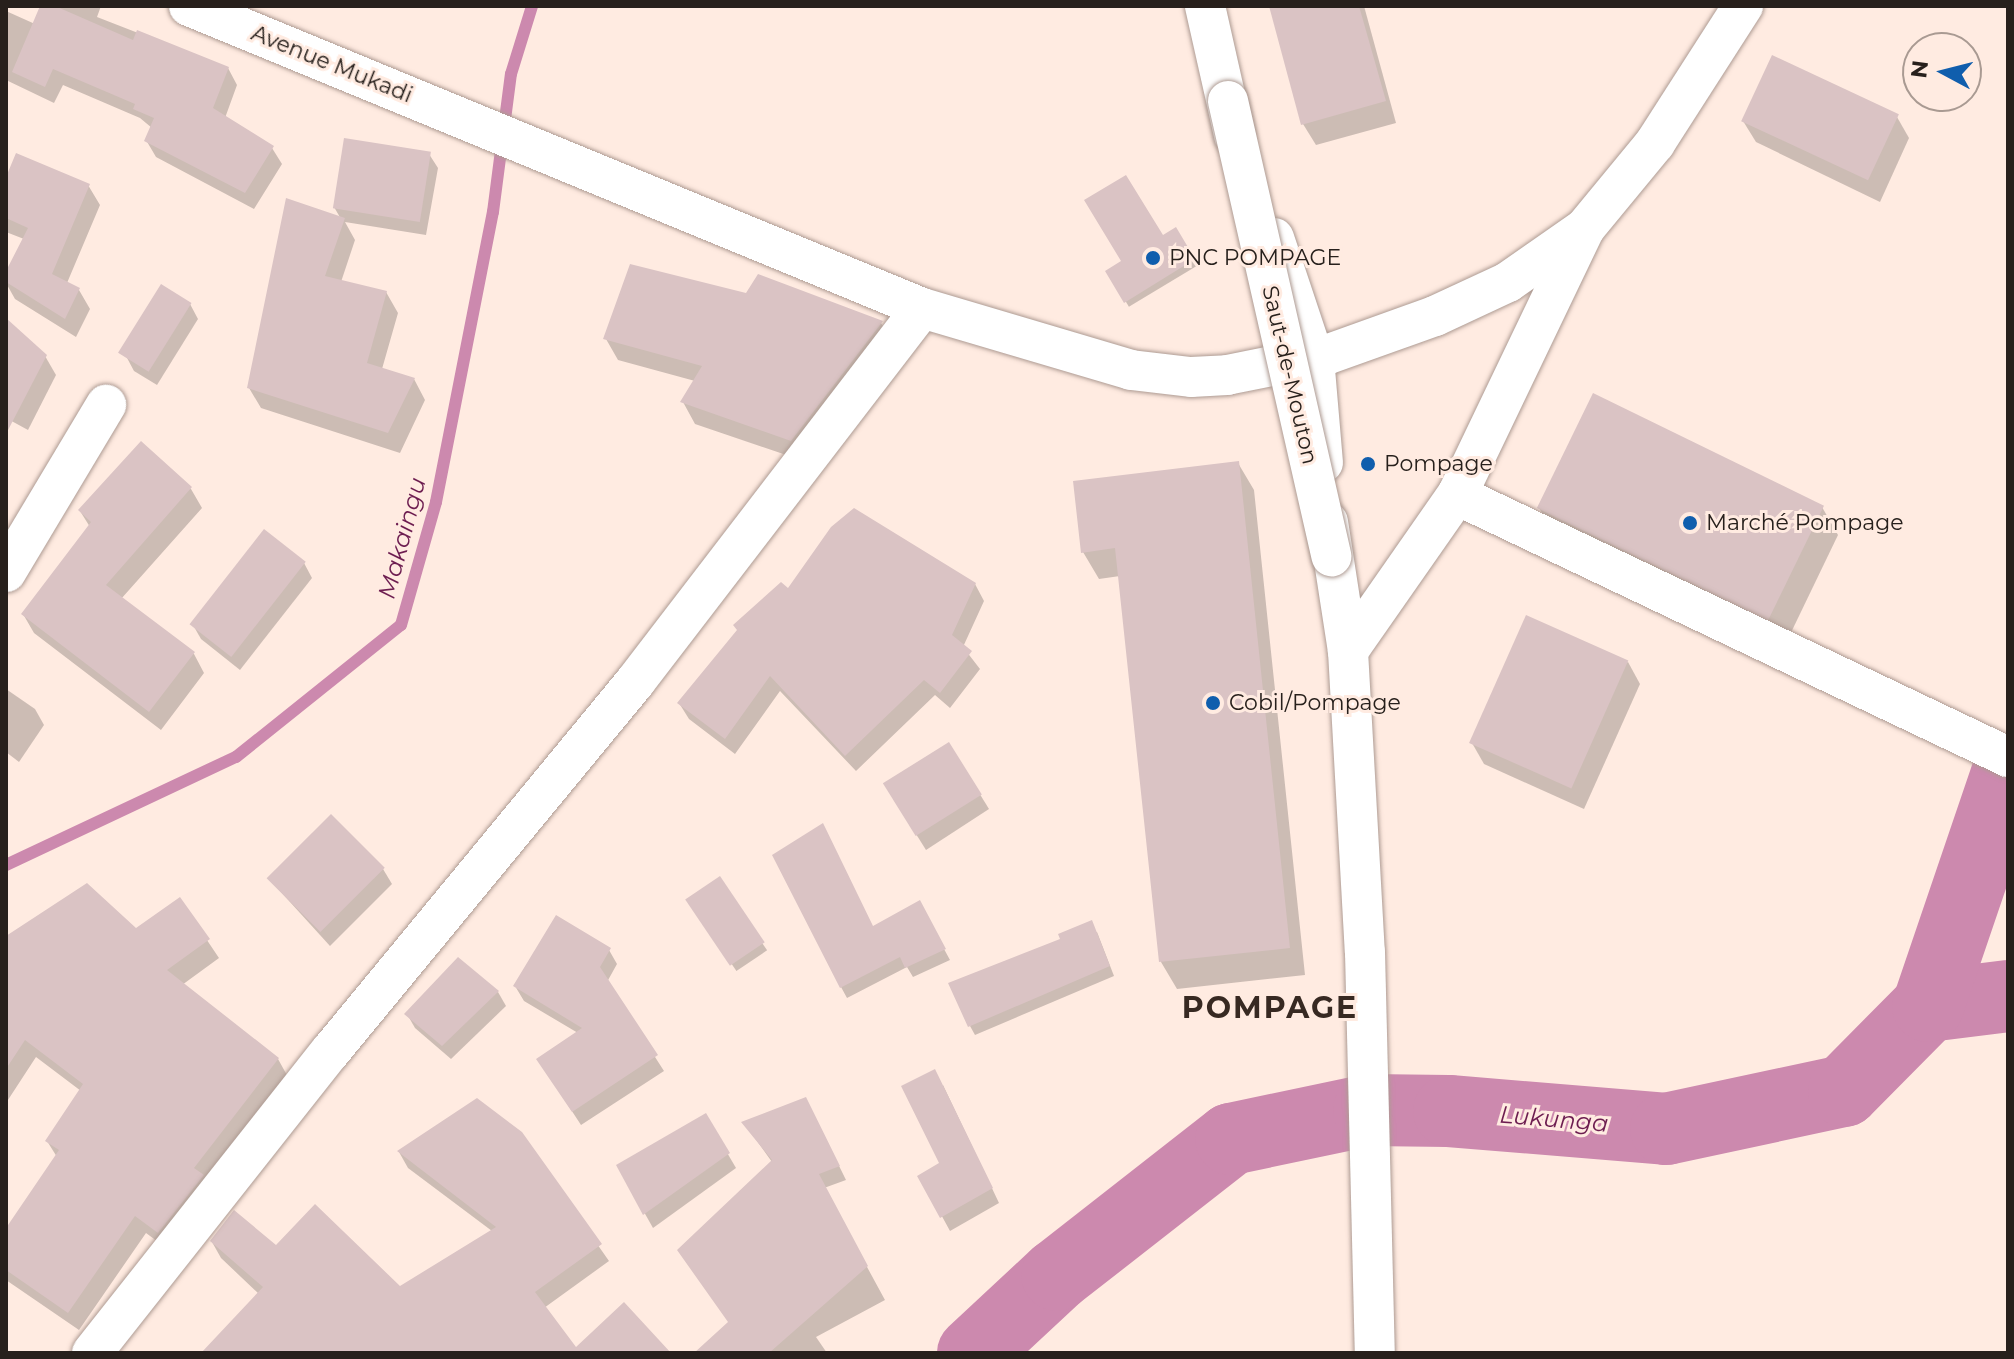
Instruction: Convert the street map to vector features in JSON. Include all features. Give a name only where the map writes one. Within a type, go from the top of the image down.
[{"type":"street","name":"Avenue Mukadi","points":[[189,6],[922,308],[1131,370],[1191,377],[1269,369],[1314,358],[1435,316],[1508,282],[1585,228]]},
{"type":"street","points":[[1205,6],[1228,101],[1314,358],[1331,556],[1348,651],[1365,952],[1375,1353]]},
{"type":"street","points":[[1348,651],[1457,495],[1585,228],[1655,143],[1743,6]]},
{"type":"street","points":[[1228,101],[1269,369],[1331,556]]},
{"type":"street","name":"Saut-de-Mouton","points":[[1228,101],[1331,556]]},
{"type":"street","points":[[92,1353],[321,1063],[635,682],[922,308]]},
{"type":"street","points":[[6,572],[106,405]]},
{"type":"street","points":[[1457,495],[1993,751]]},
{"type":"building","points":[[40,6],[55,6],[133,40],[137,30],[229,67],[213,108],[274,146],[245,193],[144,141],[154,118],[133,109],[135,104],[53,69],[45,87],[12,72]]},
{"type":"building","points":[[1269,6],[1359,6],[1386,101],[1301,125]]},
{"type":"building","points":[[1772,55],[1899,114],[1868,180],[1741,121]]},
{"type":"building","points":[[344,138],[431,152],[420,222],[333,208]]},
{"type":"building","points":[[16,153],[90,184],[52,274],[80,288],[65,319],[6,282],[6,271],[28,228],[6,218],[6,177]]},
{"type":"building","points":[[1126,175],[1163,235],[1176,227],[1195,259],[1124,303],[1105,271],[1121,261],[1084,200]]},
{"type":"building","points":[[286,198],[345,218],[325,276],[387,291],[367,363],[415,378],[388,433],[247,388]]},
{"type":"building","points":[[630,264],[746,293],[758,274],[883,321],[791,441],[680,402],[702,366],[603,339]]},
{"type":"building","points":[[161,284],[192,303],[149,372],[118,353]]},
{"type":"building","points":[[6,318],[47,355],[6,434]]},
{"type":"building","points":[[1593,393],[1824,506],[1768,621],[1537,508]]},
{"type":"building","points":[[141,441],[192,487],[106,585],[195,652],[149,712],[21,614],[91,522],[78,510]]},
{"type":"building","points":[[1239,461],[1290,948],[1159,962],[1115,548],[1081,553],[1073,481]]},
{"type":"building","points":[[854,508],[976,583],[952,635],[972,651],[940,693],[924,680],[845,756],[770,676],[725,739],[677,703],[737,630],[733,625],[781,582],[788,588],[831,527]]},
{"type":"building","points":[[264,529],[306,562],[231,657],[190,624]]},
{"type":"building","points":[[1526,615],[1628,661],[1571,788],[1469,743]]},
{"type":"building","points":[[949,742],[982,795],[916,836],[883,783]]},
{"type":"building","points":[[331,814],[385,868],[320,932],[267,878]]},
{"type":"building","points":[[823,823],[873,926],[920,900],[946,949],[905,968],[900,957],[840,988],[772,855]]},
{"type":"building","points":[[720,876],[765,942],[730,966],[685,899]]},
{"type":"building","points":[[87,883],[136,928],[180,897],[210,939],[167,970],[279,1058],[194,1168],[204,1175],[158,1233],[135,1216],[68,1313],[6,1270],[6,1228],[59,1150],[45,1141],[83,1084],[25,1040],[6,1069],[6,936]]},
{"type":"building","points":[[556,915],[611,948],[600,967],[658,1055],[572,1112],[536,1059],[582,1028],[513,986]]},
{"type":"building","points":[[1092,920],[1110,966],[968,1027],[948,983],[1060,939],[1058,934]]},
{"type":"building","points":[[458,957],[499,991],[442,1046],[404,1014]]},
{"type":"building","points":[[935,1069],[993,1188],[940,1218],[917,1176],[939,1163],[901,1086]]},
{"type":"building","points":[[806,1097],[840,1166],[819,1174],[868,1266],[769,1353],[694,1353],[728,1322],[677,1250],[772,1160],[741,1122]]},
{"type":"building","points":[[477,1098],[522,1132],[602,1244],[535,1292],[576,1347],[624,1302],[671,1353],[201,1353],[263,1287],[210,1241],[234,1210],[276,1245],[315,1204],[400,1286],[496,1227],[397,1151]]},
{"type":"building","points":[[706,1113],[730,1153],[643,1215],[616,1165]]},
{"type":"waterway","name":"Makaingu","points":[[6,865],[236,757],[401,625],[436,502],[493,212],[511,74],[532,6]]},
{"type":"waterway","name":"Lukunga","points":[[973,1353],[1057,1275],[1231,1139],[1369,1110],[1449,1111],[1666,1129],[1844,1091],[1928,1006],[2008,771]]},
{"type":"waterway","points":[[1928,1006],[2008,996]]},
{"type":"place","name":"PNC POMPAGE","points":[[1153,258]]},
{"type":"place","name":"Pompage","points":[[1368,464]]},
{"type":"place","name":"Marché Pompage","points":[[1690,523]]},
{"type":"place","name":"Cobil/Pompage","points":[[1213,703]]},
{"type":"district","name":"POMPAGE","points":[[1270,1008]]}]
